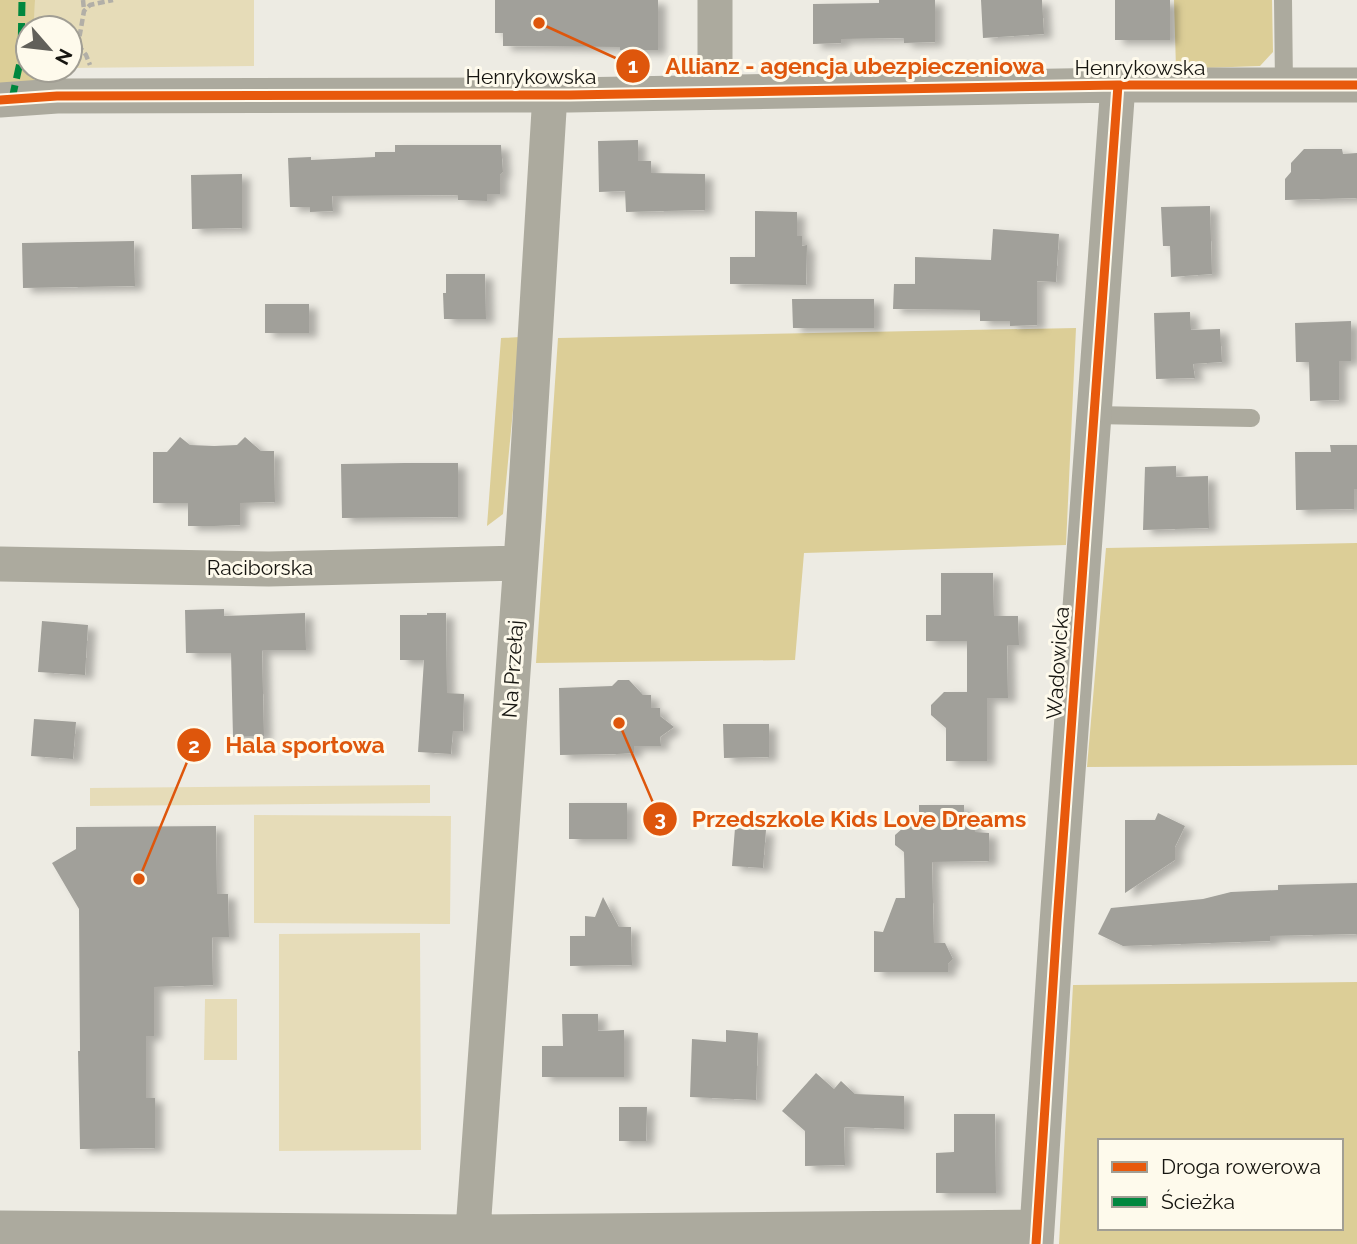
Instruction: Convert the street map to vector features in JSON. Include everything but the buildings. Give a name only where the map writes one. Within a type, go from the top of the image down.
[{"type":"street","points":[[715,0],[715,92]]},
{"type":"street","name":"Henrykowska","points":[[0,100],[57,96],[550,94],[1118,85],[1357,85]]},
{"type":"street","name":"Wadowicka","points":[[1037,1235],[1118,85]]},
{"type":"street","name":"Na Przełaj","points":[[473,1238],[550,94]]},
{"type":"street","name":"Raciborska","points":[[0,564],[269,569],[520,563]]},
{"type":"street","points":[[0,1228],[473,1238],[1037,1235]]},
{"type":"lane","points":[[1283,0],[1284,85]]},
{"type":"lane","points":[[1094,415],[1251,418]]},
{"type":"path","points":[[83,0],[83,14]]},
{"type":"path","points":[[84,11],[90,5],[113,0]]},
{"type":"shaded area","points":[[0,0],[35,0],[34,14],[14,14],[14,84],[35,84],[35,87],[0,87]]},
{"type":"shaded area","points":[[35,0],[254,0],[254,66],[84,68],[84,14],[34,14]]},
{"type":"shaded area","points":[[1174,0],[1272,0],[1273,52],[1260,66],[1176,69]]},
{"type":"shaded area","points":[[1076,328],[1066,545],[804,553],[795,660],[536,663],[558,338]]},
{"type":"shaded area","points":[[520,337],[503,514],[487,526],[501,338]]},
{"type":"shaded area","points":[[1357,543],[1357,765],[1087,767],[1106,548]]},
{"type":"shaded area","points":[[430,785],[430,803],[90,806],[90,788]]},
{"type":"shaded area","points":[[254,815],[451,816],[450,924],[254,923]]},
{"type":"shaded area","points":[[420,933],[421,1150],[279,1151],[279,934]]},
{"type":"shaded area","points":[[1357,982],[1357,1244],[1059,1244],[1073,985]]},
{"type":"shaded area","points":[[205,999],[237,999],[237,1060],[204,1060]]},
{"type":"marked path","points":[[12,99],[21,58],[22,0]]},
{"type":"cycle path","points":[[0,100],[57,96],[570,95],[1118,85],[1357,85]]},
{"type":"cycle path","points":[[1036,1244],[1118,85]]},
{"type":"place","name":"Allianz - agencja ubezpieczeniowa","points":[[539,23]]},
{"type":"place","name":"Przedszkole Kids Love Dreams","points":[[619,723]]},
{"type":"place","name":"Hala sportowa","points":[[139,879]]}]
